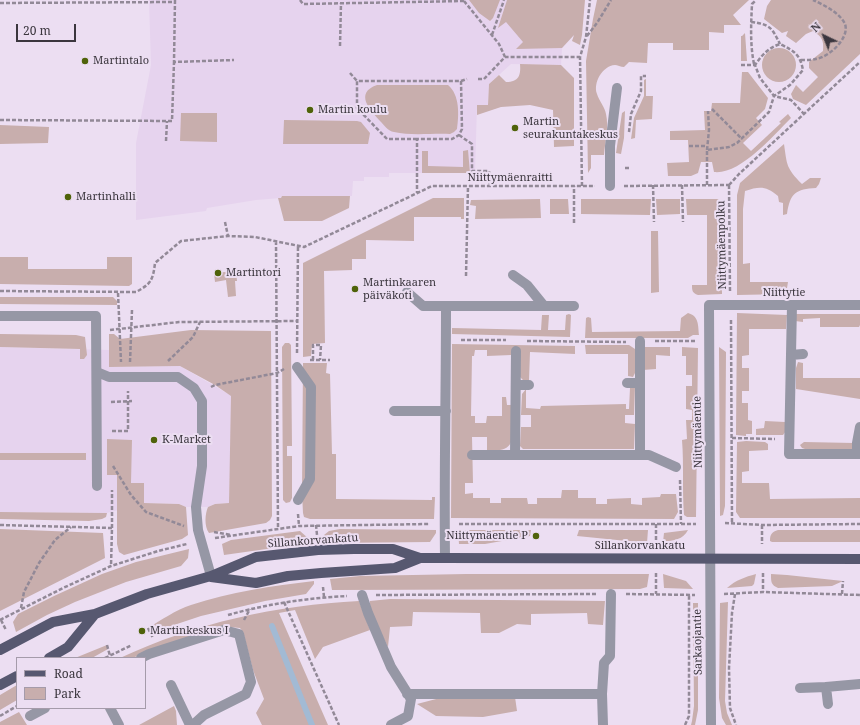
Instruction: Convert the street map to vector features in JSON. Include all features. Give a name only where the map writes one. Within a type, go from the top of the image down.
[{"type":"main road","name":"Sillankorvankatu","points":[[0,650],[53,622],[95,614],[147,594],[211,576],[256,557],[318,550],[393,549],[420,558],[860,559]]},
{"type":"main road","name":"Sillankorvankatu","points":[[211,576],[256,583],[288,576],[395,568],[420,558]]},
{"type":"main road","name":"Sillankorvankatu","points":[[51,657],[68,647],[95,614]]},
{"type":"main road","points":[[0,685],[16,677]]},
{"type":"street","points":[[610,186],[610,146],[617,88]]},
{"type":"street","points":[[513,275],[527,285],[544,306]]},
{"type":"street","points":[[407,292],[424,306],[574,306]]},
{"type":"street","name":"Niittytie","points":[[709,305],[860,305]]},
{"type":"street","name":"Niittymäentie","points":[[709,305],[710,558]]},
{"type":"street","points":[[792,305],[789,454],[858,454],[857,443],[860,427]]},
{"type":"street","points":[[445,558],[446,306]]},
{"type":"street","points":[[0,316],[96,316],[97,486]]},
{"type":"street","points":[[640,342],[640,455]]},
{"type":"street","points":[[515,455],[516,352]]},
{"type":"street","points":[[791,355],[803,354]]},
{"type":"street","points":[[292,367],[311,387],[310,479],[298,500]]},
{"type":"street","points":[[97,372],[109,377],[178,377],[194,388],[202,401],[202,466],[196,506],[198,530],[211,576]]},
{"type":"street","points":[[627,383],[640,383]]},
{"type":"street","points":[[516,385],[529,385]]},
{"type":"street","points":[[394,411],[446,411]]},
{"type":"street","points":[[472,455],[649,455],[676,467]]},
{"type":"street","name":"Sarkaojantie","points":[[710,558],[710,725]]},
{"type":"street","points":[[603,725],[602,694],[604,664],[610,656],[611,594]]},
{"type":"street","points":[[362,595],[391,667],[411,699],[408,716],[391,725]]},
{"type":"street","points":[[142,657],[224,630],[239,634],[251,682],[246,694],[204,715],[193,725]]},
{"type":"street","points":[[800,688],[826,688],[860,684]]},
{"type":"street","points":[[171,685],[190,725]]},
{"type":"street","points":[[826,688],[828,704]]},
{"type":"street","points":[[407,694],[602,694]]},
{"type":"street","points":[[30,716],[43,709]]},
{"type":"street","points":[[111,709],[119,725]]},
{"type":"path","points":[[300,0],[303,4],[464,1],[498,44],[505,57]]},
{"type":"path","points":[[357,3],[362,0]]},
{"type":"path","points":[[492,36],[504,0]]},
{"type":"path","points":[[582,186],[580,57],[586,37],[590,0]]},
{"type":"path","points":[[586,37],[597,23],[611,0]]},
{"type":"path","points":[[756,0],[752,4],[751,22],[751,49],[754,65],[760,78],[774,96],[790,100],[804,114]]},
{"type":"path","points":[[801,60],[818,59],[836,49],[845,34],[845,25],[840,18],[829,9],[813,0]]},
{"type":"path","points":[[0,3],[175,1],[172,121],[0,120]]},
{"type":"path","points":[[340,46],[341,3]]},
{"type":"path","points":[[707,150],[729,147],[742,138],[769,112],[774,96],[790,85],[803,70],[801,60],[792,50],[780,44],[773,31],[764,23],[751,22]]},
{"type":"path","points":[[754,65],[771,47],[780,44]]},
{"type":"path","points":[[478,79],[484,79],[505,57],[580,57]]},
{"type":"path","points":[[174,62],[234,60]]},
{"type":"path","points":[[730,185],[739,174],[860,62]]},
{"type":"path","points":[[741,65],[754,65]]},
{"type":"path","points":[[350,73],[357,81],[357,108],[387,139],[452,139],[459,135],[462,129],[461,81]]},
{"type":"path","points":[[628,138],[631,114],[641,91],[641,76],[646,76]]},
{"type":"path","points":[[357,81],[461,81],[467,79]]},
{"type":"path","points":[[712,109],[742,138]]},
{"type":"path","points":[[707,185],[708,111]]},
{"type":"path","points":[[166,142],[167,121]]},
{"type":"path","points":[[459,135],[472,144],[472,171],[489,171],[490,186]]},
{"type":"path","points":[[417,139],[418,193]]},
{"type":"path","points":[[689,146],[707,146]]},
{"type":"path","points":[[625,162],[625,174]]},
{"type":"path","points":[[625,168],[631,168]]},
{"type":"path","points":[[626,180],[626,186]]},
{"type":"path","points":[[654,185],[654,222]]},
{"type":"path","points":[[682,185],[683,222]]},
{"type":"path","name":"Niittymäenraitti","points":[[298,246],[304,247],[432,186],[730,185]]},
{"type":"path","name":"Niittymäenpolku","points":[[730,185],[732,523]]},
{"type":"path","points":[[466,276],[468,186]]},
{"type":"path","points":[[574,186],[574,223]]},
{"type":"path","points":[[225,222],[228,236]]},
{"type":"path","points":[[0,291],[136,292],[147,287],[154,277],[155,263],[181,241],[228,236],[256,236],[298,246],[297,321],[179,322],[120,329],[118,293]]},
{"type":"path","points":[[276,241],[278,528]]},
{"type":"path","points":[[129,378],[132,310]]},
{"type":"path","points":[[150,378],[193,337],[200,322]]},
{"type":"path","points":[[446,339],[509,340]]},
{"type":"path","points":[[525,341],[732,342]]},
{"type":"path","points":[[313,360],[313,345],[320,345],[320,360]]},
{"type":"path","points":[[308,360],[330,360]]},
{"type":"path","points":[[198,394],[215,385],[277,373],[292,367]]},
{"type":"path","points":[[97,402],[132,401]]},
{"type":"path","points":[[112,431],[128,431],[128,402]]},
{"type":"path","points":[[732,438],[790,439]]},
{"type":"path","points":[[112,466],[131,495],[146,512],[198,530],[234,535]]},
{"type":"path","points":[[676,467],[680,476],[681,524]]},
{"type":"path","points":[[111,566],[112,482]]},
{"type":"path","points":[[0,620],[21,608],[111,566],[158,551],[201,540],[278,528],[316,525],[445,524],[860,524]]},
{"type":"path","points":[[0,525],[112,528]]},
{"type":"path","points":[[21,608],[24,592],[39,563],[55,540],[72,527]]},
{"type":"path","points":[[842,594],[843,581]]},
{"type":"path","points":[[222,616],[284,602],[324,597],[362,595],[689,595],[763,592],[860,595]]},
{"type":"path","points":[[735,594],[732,613],[729,668],[730,708],[736,725]]},
{"type":"path","points":[[685,725],[689,716],[689,595]]},
{"type":"path","points":[[284,602],[339,725]]},
{"type":"path","points":[[148,628],[153,638]]},
{"type":"path","points":[[146,640],[160,635]]},
{"type":"path","points":[[107,645],[110,656],[139,643]]},
{"type":"path","points":[[0,716],[16,707]]},
{"type":"shaded area","name":"Martin koulu","points":[[149,0],[575,0],[575,34],[562,48],[561,65],[511,64],[489,84],[488,105],[477,106],[475,173],[389,173],[389,177],[364,177],[364,181],[353,181],[352,196],[282,196],[281,198],[256,200],[207,208],[206,211],[136,220],[136,143],[151,65]]},
{"type":"shaded area","points":[[0,347],[109,350],[109,367],[180,366],[232,396],[229,503],[215,504],[208,507],[186,507],[179,504],[144,503],[107,513],[0,512]]},
{"type":"green space","points":[[469,0],[500,0],[493,18],[490,21],[479,13]]},
{"type":"green space","points":[[507,0],[585,0],[580,45],[572,41],[574,35],[562,48],[516,49],[523,42],[506,22],[498,28]]},
{"type":"green space","points":[[597,0],[749,0],[733,15],[741,25],[724,25],[724,33],[709,32],[709,50],[673,50],[673,43],[648,43],[647,63],[629,62],[624,67],[615,65],[606,68],[596,85],[598,97],[603,106],[607,119],[604,155],[591,155],[591,168],[588,173],[586,61]]},
{"type":"green space","points":[[771,0],[860,0],[860,54],[806,105],[793,99],[791,94],[796,85],[803,92],[818,77],[809,68],[809,62],[823,51],[823,41],[813,31],[806,34],[796,43],[786,36],[788,31],[782,33],[764,19],[767,6]]},
{"type":"green space","points":[[745,33],[747,61],[741,61],[741,36]]},
{"type":"green space","points":[[779,48],[791,53],[796,65],[791,77],[779,82],[767,77],[762,65],[767,53]]},
{"type":"green space","points":[[520,64],[561,65],[574,78],[574,146],[554,147],[553,110],[530,105],[501,107],[477,115],[477,105],[488,105],[489,84],[499,75],[506,82],[514,81],[519,75]]},
{"type":"green space","points":[[742,72],[748,72],[768,98],[765,109],[756,118],[762,125],[743,143],[751,151],[781,123],[779,122],[788,114],[791,118],[756,153],[734,167],[724,171],[714,172],[712,162],[701,162],[698,173],[691,176],[668,176],[667,163],[689,162],[688,140],[670,140],[670,131],[705,130],[704,111],[711,111],[712,103],[740,103]]},
{"type":"green space","points":[[646,79],[646,96],[653,96],[652,119],[636,120],[635,138],[631,139],[634,118],[644,96],[644,80]]},
{"type":"green space","points":[[377,85],[448,85],[455,94],[457,100],[457,129],[450,134],[408,134],[390,130],[372,112],[366,102],[366,92],[370,88]]},
{"type":"green space","points":[[625,111],[624,138],[621,154],[616,153],[622,113]]},
{"type":"green space","points":[[181,113],[217,113],[217,142],[180,141]]},
{"type":"green space","points":[[284,120],[361,122],[370,133],[368,144],[283,144]]},
{"type":"green space","points":[[0,125],[49,127],[48,143],[0,144]]},
{"type":"green space","points":[[784,144],[788,166],[797,179],[802,184],[810,178],[821,178],[819,184],[816,188],[799,191],[795,194],[790,201],[787,214],[783,215],[783,203],[779,202],[778,196],[770,190],[755,188],[745,191],[743,209],[743,264],[750,263],[750,282],[788,282],[786,294],[737,295],[737,195],[740,183]]},
{"type":"green space","points":[[468,150],[470,173],[422,173],[422,151],[428,151],[428,166],[463,167],[463,151]]},
{"type":"green space","points":[[282,196],[350,196],[349,208],[322,221],[284,221],[278,198],[281,198]]},
{"type":"green space","points":[[433,198],[464,198],[464,219],[461,219],[461,217],[414,217],[414,241],[366,240],[366,259],[352,259],[352,270],[324,271],[325,343],[312,344],[311,356],[303,357],[303,263]]},
{"type":"green space","points":[[540,199],[541,218],[475,219],[476,206],[470,205],[471,200]]},
{"type":"green space","points":[[550,199],[568,199],[569,214],[550,214]]},
{"type":"green space","points":[[581,199],[651,199],[650,215],[581,214]]},
{"type":"green space","points":[[656,199],[680,199],[680,214],[657,215]]},
{"type":"green space","points":[[686,199],[717,199],[721,201],[722,294],[698,295],[693,291],[692,285],[707,285],[707,215],[687,215]]},
{"type":"green space","points":[[651,231],[658,231],[659,292],[651,293]]},
{"type":"green space","points":[[0,257],[28,257],[28,269],[107,269],[107,257],[132,257],[132,284],[129,286],[0,284]]},
{"type":"green space","points":[[236,271],[236,296],[228,297],[226,280],[215,282],[214,273]]},
{"type":"green space","points":[[0,297],[113,297],[117,301],[117,305],[0,304]]},
{"type":"green space","points":[[688,313],[692,314],[696,319],[699,335],[693,335],[688,338],[585,338],[586,318],[588,317],[591,318],[592,332],[680,331],[681,318]]},
{"type":"green space","points":[[737,313],[787,315],[786,329],[749,329],[749,355],[742,356],[742,368],[749,368],[749,391],[742,391],[742,403],[748,403],[748,420],[752,421],[752,434],[746,434],[746,436],[736,435]]},
{"type":"green space","points":[[796,314],[860,314],[860,325],[859,327],[820,327],[820,318],[803,319],[803,322],[795,321]]},
{"type":"green space","points":[[542,315],[549,315],[548,330],[565,330],[566,315],[571,315],[570,337],[452,334],[452,328],[541,330]]},
{"type":"green space","points":[[191,330],[271,331],[272,516],[266,523],[209,533],[206,527],[206,513],[208,507],[215,504],[229,503],[231,396],[215,385],[180,366],[109,367],[109,334],[114,334],[120,339]]},
{"type":"green space","points":[[0,334],[76,335],[85,337],[87,355],[84,359],[80,359],[80,349],[0,347]]},
{"type":"green space","points":[[285,343],[289,343],[291,345],[292,446],[287,446],[287,456],[292,456],[292,498],[290,502],[286,503],[283,500],[282,347]]},
{"type":"green space","points":[[452,344],[575,346],[575,354],[530,352],[529,380],[523,380],[520,377],[511,355],[487,356],[487,350],[475,350],[474,356],[472,356],[471,416],[475,416],[475,423],[486,423],[487,416],[502,416],[502,397],[506,397],[507,405],[511,405],[511,442],[504,449],[487,450],[487,437],[472,437],[473,483],[465,483],[465,494],[473,493],[473,498],[490,498],[490,503],[501,503],[501,498],[527,498],[528,504],[537,504],[537,498],[561,498],[562,490],[578,490],[578,498],[596,498],[596,504],[607,504],[607,499],[631,498],[631,504],[642,505],[642,498],[660,497],[661,494],[676,494],[678,512],[674,519],[451,518]]},
{"type":"green space","points":[[585,345],[629,345],[635,349],[635,373],[633,377],[628,376],[628,354],[586,354]]},
{"type":"green space","points":[[643,347],[670,347],[670,356],[656,355],[656,369],[643,370]]},
{"type":"green space","points":[[682,347],[698,348],[696,517],[687,517],[684,515],[682,440],[687,439],[686,420],[692,420],[692,410],[686,409],[686,386],[692,386],[692,375],[686,375],[686,356],[682,356]]},
{"type":"green space","points":[[719,347],[726,352],[725,506],[723,515],[720,516]]},
{"type":"green space","points":[[798,362],[803,363],[803,378],[860,378],[860,399],[796,389],[796,368]]},
{"type":"green space","points":[[303,363],[327,363],[326,373],[330,374],[332,454],[336,454],[336,499],[432,500],[432,497],[435,497],[434,519],[310,519],[304,517],[302,493]]},
{"type":"green space","points":[[635,387],[634,415],[625,415],[625,423],[635,424],[634,449],[523,449],[520,446],[521,427],[531,427],[531,415],[521,415],[522,394],[526,389],[526,408],[540,409],[541,406],[626,404],[626,409],[629,409],[630,388]]},
{"type":"green space","points":[[765,421],[785,422],[787,423],[786,431],[783,435],[756,435],[756,429],[764,428]]},
{"type":"green space","points":[[107,439],[132,440],[131,483],[144,483],[144,503],[179,504],[186,507],[188,535],[182,539],[124,555],[119,552],[117,544],[117,475],[107,475]]},
{"type":"green space","points":[[737,442],[765,442],[768,444],[768,450],[749,451],[749,471],[742,472],[742,483],[769,483],[770,499],[860,498],[860,518],[740,518],[736,512]]},
{"type":"green space","points":[[804,442],[854,443],[853,449],[805,449],[800,445]]},
{"type":"green space","points":[[0,453],[86,453],[86,460],[0,460]]},
{"type":"green space","points":[[0,512],[107,513],[106,517],[102,519],[89,521],[0,519]]},
{"type":"green space","points":[[0,529],[103,533],[105,558],[0,611]]},
{"type":"green space","points":[[340,529],[436,530],[436,533],[430,542],[325,543],[324,535],[329,531]]},
{"type":"green space","points":[[458,530],[531,530],[530,536],[485,544],[459,544]]},
{"type":"green space","points":[[579,530],[648,530],[647,543],[577,536]]},
{"type":"green space","points":[[688,530],[681,538],[663,542],[664,533]]},
{"type":"green space","points":[[778,530],[860,530],[860,542],[770,541],[772,534]]},
{"type":"green space","points":[[300,531],[309,539],[309,543],[224,555],[222,544],[231,540]]},
{"type":"green space","points":[[189,549],[188,558],[181,566],[126,582],[75,602],[16,632],[13,622],[18,614],[54,596],[102,574],[136,562]]},
{"type":"green space","points":[[466,574],[649,574],[647,587],[640,589],[332,590],[330,579],[360,576]]},
{"type":"green space","points":[[663,574],[686,581],[693,589],[664,588]]},
{"type":"green space","points":[[756,574],[754,584],[752,586],[727,588],[741,579]]},
{"type":"green space","points":[[771,574],[843,581],[832,586],[778,588],[772,583]]},
{"type":"green space","points":[[314,581],[314,584],[306,594],[265,601],[201,616],[150,633],[148,628],[169,615],[206,600],[251,590]]},
{"type":"green space","points":[[390,599],[605,601],[603,625],[588,624],[587,613],[531,614],[531,625],[517,624],[499,633],[481,633],[480,613],[413,612],[412,626],[390,627],[388,647],[374,618],[370,601]]},
{"type":"green space","points":[[359,601],[370,630],[323,647],[315,659],[295,610],[279,613],[328,725],[262,725],[256,713],[264,699],[253,670],[243,632],[240,628],[230,627],[147,651],[135,657],[122,657],[177,635],[237,618],[328,603]]},
{"type":"green space","points":[[728,602],[725,701],[727,713],[732,725],[726,725],[722,718],[719,698],[720,603]]},
{"type":"green space","points":[[693,603],[698,603],[698,710],[695,725],[691,725],[694,706]]},
{"type":"green space","points":[[107,645],[108,649],[94,657],[77,657]]},
{"type":"green space","points":[[16,686],[16,701],[0,710],[0,695]]},
{"type":"green space","points":[[515,697],[517,711],[483,717],[436,716],[417,704],[440,698]]},
{"type":"green space","points":[[174,706],[177,725],[139,725]]},
{"type":"green space","points":[[19,712],[27,725],[0,725],[0,722]]},
{"type":"waterway","points":[[272,626],[312,725]]},
{"type":"place","name":"Martintalo","points":[[85,61]]},
{"type":"place","name":"Martin koulu","points":[[310,110]]},
{"type":"place","name":"Martin seurakuntakeskus","points":[[515,128]]},
{"type":"place","name":"Martinhalli","points":[[68,197]]},
{"type":"place","name":"Martintori","points":[[218,273]]},
{"type":"place","name":"Martinkaaren päiväkoti","points":[[355,289]]},
{"type":"place","name":"K-Market","points":[[154,440]]},
{"type":"place","name":"Niittymäentie P","points":[[536,536]]},
{"type":"place","name":"Martinkeskus I","points":[[142,631]]}]
